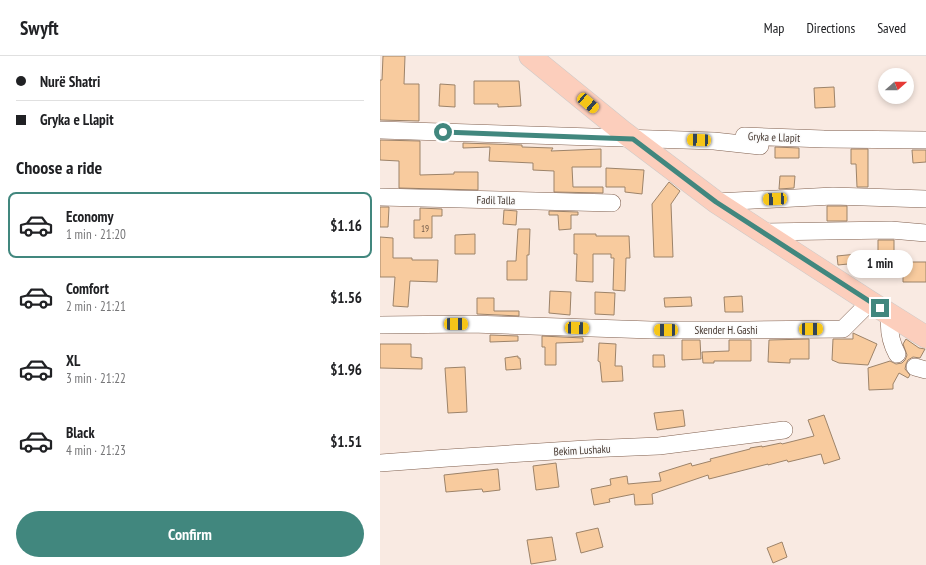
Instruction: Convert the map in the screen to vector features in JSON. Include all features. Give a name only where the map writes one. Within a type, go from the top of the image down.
[{"type":"main road","points":[[530,56],[627,135],[716,202],[926,337]]},
{"type":"street","points":[[380,130],[627,135],[760,146]]},
{"type":"street","name":"Gryka e Llapit","points":[[627,135],[926,140]]},
{"type":"street","points":[[716,202],[834,196],[926,199]]},
{"type":"street","name":"Fadil Talla","points":[[380,197],[612,202]]},
{"type":"street","points":[[764,232],[891,230],[926,232]]},
{"type":"street","name":"Skender H. Gashi","points":[[380,325],[472,324],[659,330],[843,329],[870,302]]},
{"type":"street","points":[[890,314],[890,338],[897,354]]},
{"type":"street","name":"Bekim Lushaku","points":[[380,463],[563,450],[659,446],[784,430]]},
{"type":"building","points":[[383,56],[405,56],[404,84],[419,84],[419,121],[380,120],[380,80],[382,80]]},
{"type":"building","points":[[474,81],[519,81],[521,106],[498,107],[498,104],[474,104]]},
{"type":"building","points":[[440,84],[455,85],[455,107],[439,106]]},
{"type":"building","points":[[834,87],[835,107],[815,108],[814,88]]},
{"type":"building","points":[[380,140],[420,141],[420,175],[454,174],[454,172],[478,172],[478,190],[399,188],[399,161],[380,160]]},
{"type":"building","points":[[463,143],[522,145],[522,147],[553,148],[551,151],[601,149],[601,167],[572,167],[573,187],[603,187],[603,193],[554,192],[554,171],[533,170],[533,163],[489,161],[490,147],[463,148]]},
{"type":"building","points":[[775,147],[799,148],[799,158],[775,158]]},
{"type":"building","points":[[851,149],[868,149],[868,187],[857,187],[856,164],[851,164]]},
{"type":"building","points":[[912,150],[926,150],[926,162],[913,163]]},
{"type":"building","points":[[606,168],[644,170],[642,194],[625,192],[625,187],[606,187]]},
{"type":"building","points":[[780,176],[795,176],[794,188],[779,189]]},
{"type":"building","points":[[669,182],[680,191],[671,204],[673,257],[654,257],[652,204]]},
{"type":"building","points":[[827,206],[847,206],[847,221],[827,221]]},
{"type":"building","points":[[380,207],[389,207],[388,227],[380,227]]},
{"type":"building","points":[[420,208],[442,209],[442,216],[432,216],[432,238],[414,238],[414,220],[420,220]]},
{"type":"building","points":[[504,210],[517,211],[516,225],[503,224]]},
{"type":"building","points":[[549,211],[578,212],[578,215],[571,215],[571,229],[559,230],[558,215],[549,215]]},
{"type":"building","points":[[518,229],[530,229],[529,255],[527,255],[527,280],[507,280],[507,261],[516,261]]},
{"type":"building","points":[[475,234],[475,254],[455,254],[455,235]]},
{"type":"building","points":[[574,234],[629,236],[630,258],[626,258],[625,291],[613,290],[614,258],[611,258],[611,254],[593,254],[593,282],[576,281],[577,254],[574,254]]},
{"type":"building","points":[[380,237],[393,238],[393,258],[438,260],[437,282],[410,281],[408,307],[393,306],[395,277],[380,277]]},
{"type":"building","points":[[878,240],[894,240],[894,259],[878,259]]},
{"type":"building","points":[[857,254],[858,263],[838,265],[837,256]]},
{"type":"building","points":[[903,262],[926,262],[926,282],[903,282]]},
{"type":"building","points":[[550,291],[571,292],[570,315],[549,313]]},
{"type":"building","points":[[595,292],[615,293],[614,315],[595,314]]},
{"type":"building","points":[[742,296],[743,312],[725,312],[724,297]]},
{"type":"building","points":[[691,297],[692,306],[665,307],[664,298]]},
{"type":"building","points":[[477,298],[494,298],[494,311],[519,311],[519,316],[477,314]]},
{"type":"building","points":[[853,333],[877,344],[868,365],[839,363],[832,360],[833,339],[853,339]]},
{"type":"building","points":[[490,335],[518,336],[518,341],[490,342]]},
{"type":"building","points":[[542,336],[583,338],[583,342],[556,343],[556,365],[545,365],[545,347],[542,347]]},
{"type":"building","points":[[809,339],[809,359],[790,359],[790,363],[768,362],[769,340]]},
{"type":"building","points":[[906,339],[919,348],[925,349],[920,358],[913,357],[908,360],[905,369],[910,375],[908,378],[899,373],[893,384],[893,389],[869,390],[868,368],[890,361],[896,364],[902,363],[907,355],[903,344]]},
{"type":"building","points":[[682,340],[700,340],[701,359],[682,360]]},
{"type":"building","points":[[729,340],[751,340],[751,361],[714,361],[714,363],[703,363],[702,352],[729,351]]},
{"type":"building","points":[[599,343],[616,344],[615,366],[622,366],[623,381],[602,382],[600,362],[598,361]]},
{"type":"building","points":[[380,344],[411,344],[411,357],[422,358],[422,369],[380,368]]},
{"type":"building","points":[[653,355],[664,355],[665,367],[653,367]]},
{"type":"building","points":[[518,356],[518,358],[520,358],[521,369],[506,370],[505,358]]},
{"type":"building","points":[[465,367],[467,412],[448,413],[445,368]]},
{"type":"building","points":[[683,410],[685,426],[657,430],[654,413]]},
{"type":"building","points":[[824,415],[840,459],[824,464],[821,454],[788,462],[787,460],[768,464],[709,479],[708,475],[652,494],[653,504],[635,505],[634,494],[609,499],[610,502],[594,505],[591,489],[611,485],[610,479],[627,476],[628,484],[661,481],[659,473],[691,463],[692,466],[711,461],[710,459],[750,448],[782,444],[814,436],[808,420]]},
{"type":"building","points":[[556,463],[559,487],[536,490],[533,466]]},
{"type":"building","points":[[498,469],[500,490],[483,492],[482,489],[446,492],[444,475]]},
{"type":"building","points":[[598,528],[603,547],[581,553],[576,533]]},
{"type":"building","points":[[552,537],[556,560],[531,564],[527,540]]},
{"type":"building","points":[[782,542],[787,557],[773,563],[767,548]]},
{"type":"route","points":[[443,132],[633,139],[716,202],[880,308]]}]
